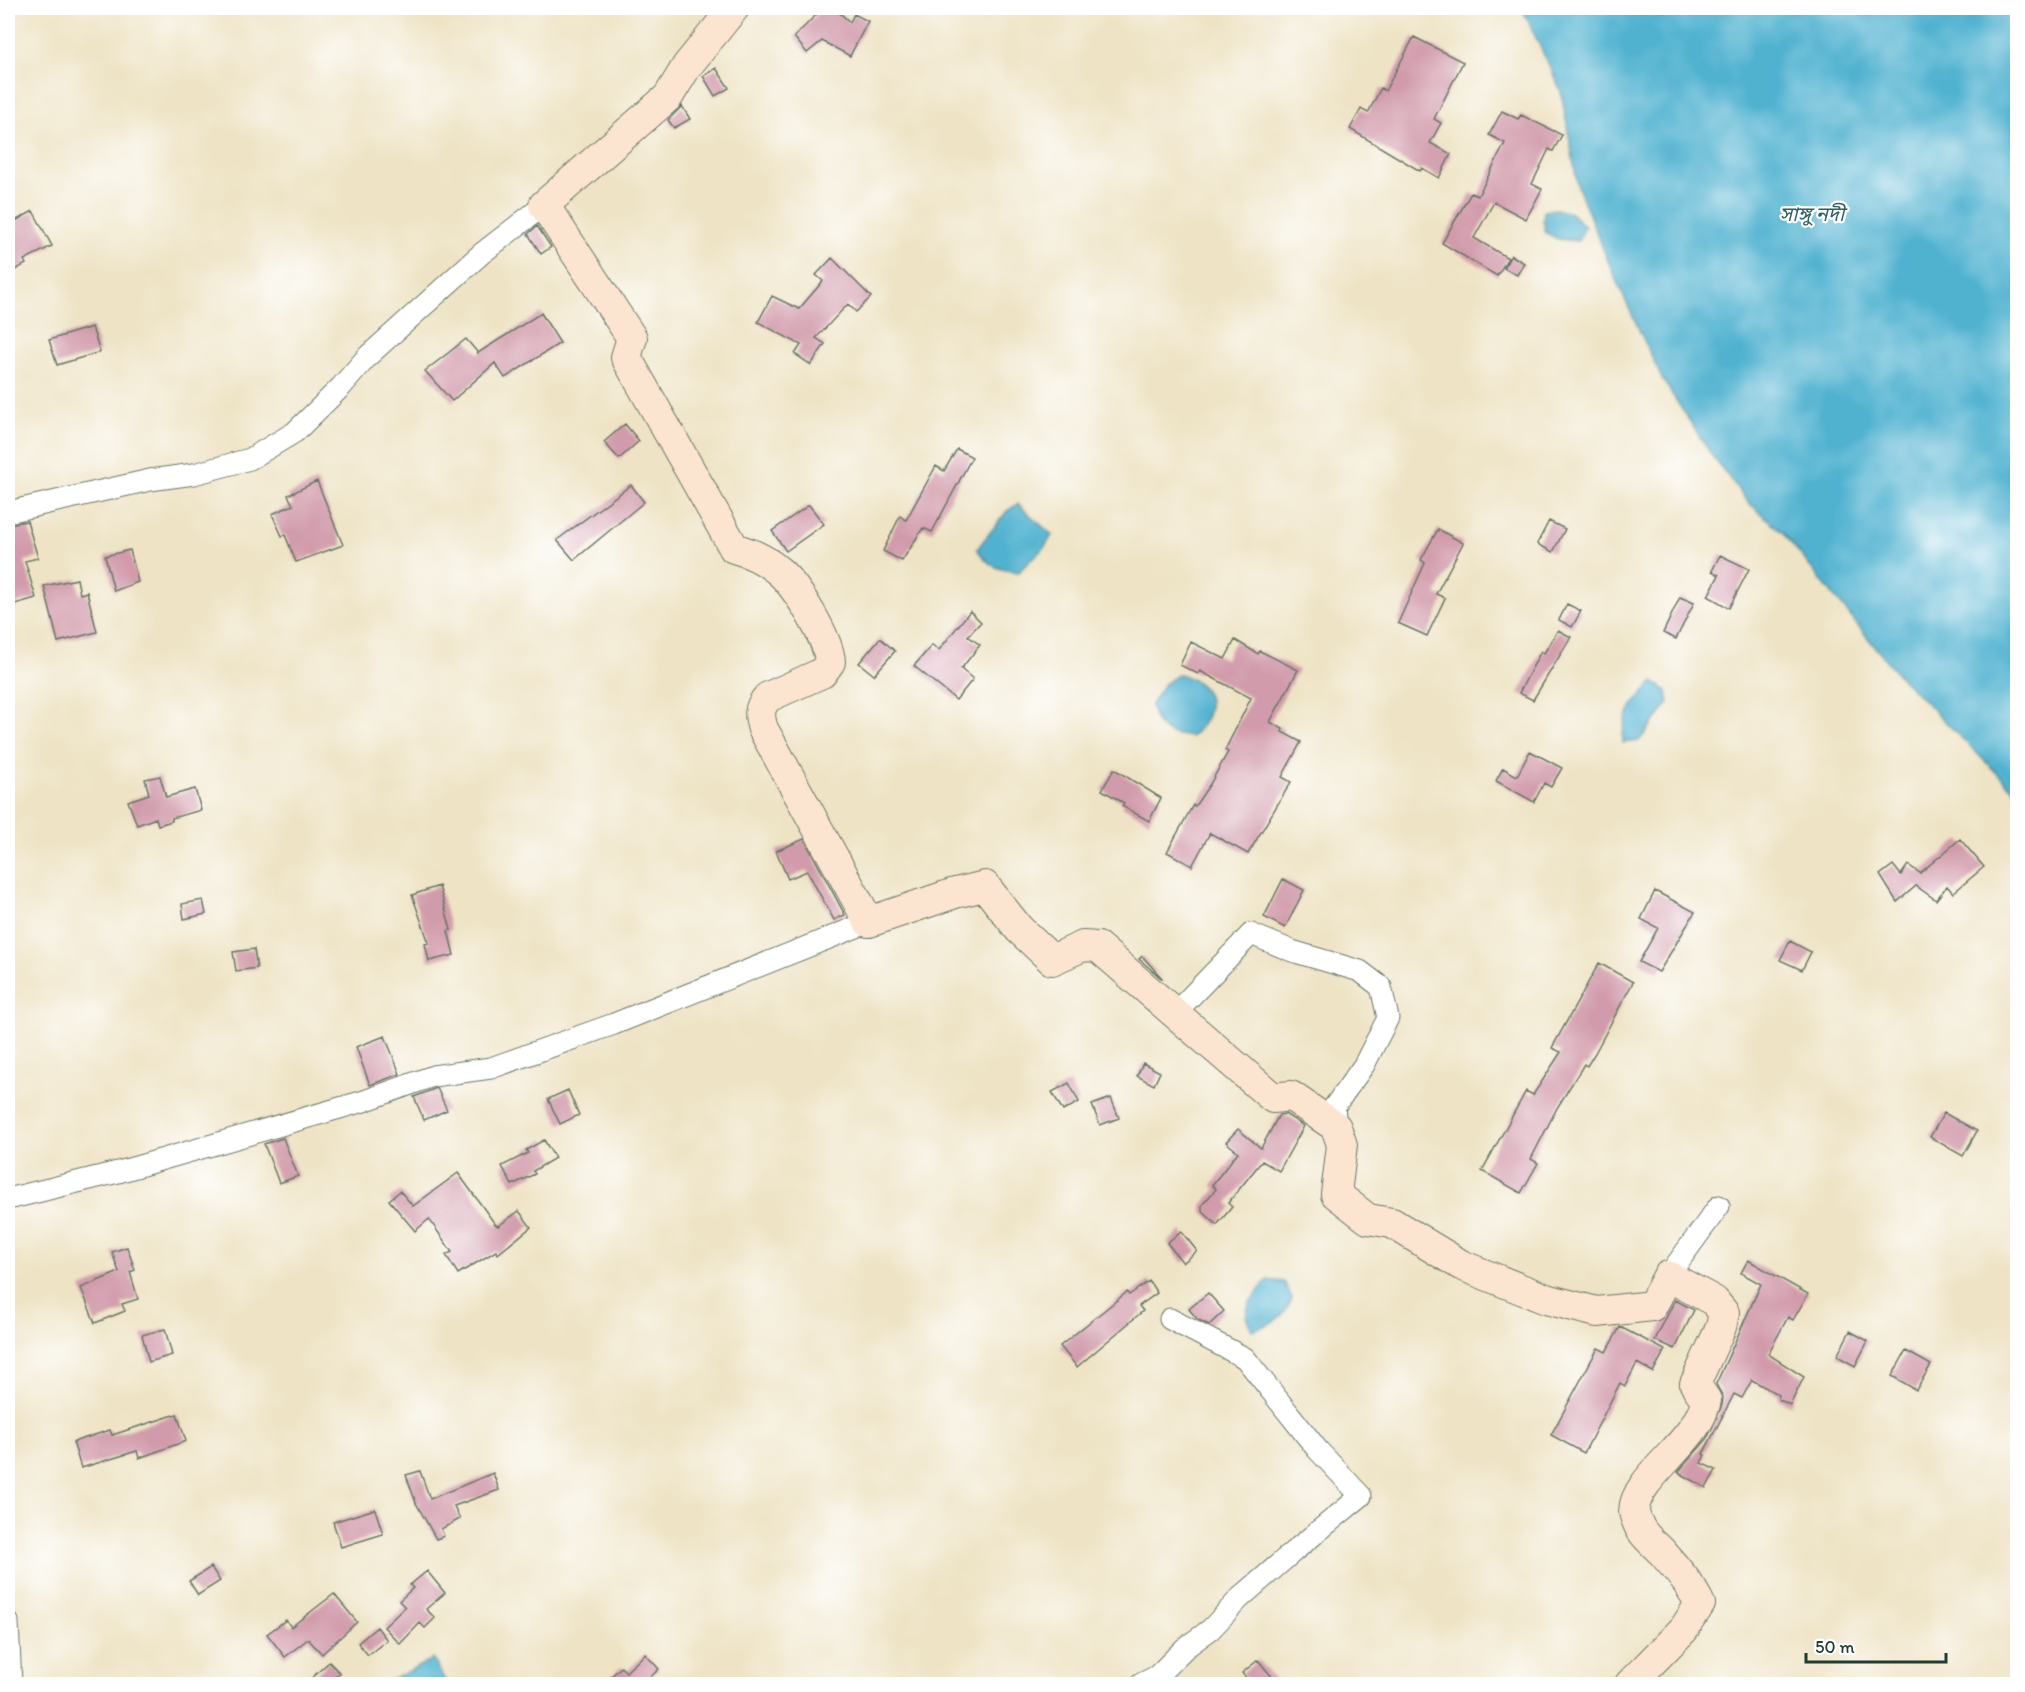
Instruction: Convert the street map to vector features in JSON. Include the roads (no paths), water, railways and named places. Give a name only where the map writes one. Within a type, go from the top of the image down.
[{"type":"main road","points":[[734,8],[687,66],[668,97],[544,205],[633,338],[626,357],[734,548],[756,555],[779,570],[802,600],[830,651],[830,662],[822,673],[768,697],[762,704],[759,716],[763,729],[869,922],[955,893],[985,886],[1019,929],[1052,960],[1083,946],[1098,946],[1273,1098],[1291,1096],[1336,1127],[1342,1145],[1336,1194],[1368,1219],[1392,1223],[1461,1265],[1546,1299],[1597,1312],[1652,1306],[1668,1276],[1714,1301],[1724,1313],[1721,1327],[1695,1384],[1706,1400],[1704,1411],[1677,1450],[1649,1479],[1637,1497],[1634,1512],[1642,1532],[1693,1590],[1700,1604],[1684,1629],[1630,1684]]},
{"type":"street","points":[[8,512],[150,480],[194,474],[250,459],[295,432],[341,387],[368,356],[481,254],[544,205]]},
{"type":"street","points":[[8,1199],[122,1171],[364,1101],[433,1076],[491,1068],[614,1024],[869,922]]},
{"type":"street","points":[[1175,1013],[1251,934],[1292,951],[1360,971],[1381,987],[1388,1018],[1364,1065],[1334,1107],[1336,1127]]},
{"type":"street","points":[[1668,1276],[1719,1206]]},
{"type":"street","points":[[1141,1684],[1156,1676],[1185,1648],[1211,1629],[1240,1598],[1361,1496],[1317,1449],[1245,1358],[1170,1319]]},
{"type":"street","points":[[8,1622],[11,1684]]},
{"type":"water","name":"সাঙ্গু নদী","points":[[1522,8],[2017,8],[2017,793],[1898,675],[1782,532],[1748,502],[1713,457],[1662,379],[1615,278],[1578,187],[1561,91]]},
{"type":"water","points":[[1555,209],[1571,213],[1585,227],[1578,241],[1558,239],[1546,233],[1543,221],[1544,211]]},
{"type":"water","points":[[1018,504],[1052,535],[1045,546],[1019,572],[995,566],[986,560],[977,549],[1007,511]]},
{"type":"water","points":[[1179,674],[1201,685],[1209,701],[1205,719],[1191,737],[1169,732],[1159,726],[1151,705],[1163,685]]},
{"type":"water","points":[[1653,682],[1667,691],[1669,703],[1639,741],[1623,743],[1624,724],[1630,709]]},
{"type":"water","points":[[1267,1280],[1284,1282],[1292,1298],[1277,1320],[1252,1330],[1246,1317],[1249,1303]]},
{"type":"water","points":[[433,1659],[447,1684],[384,1684]]}]
